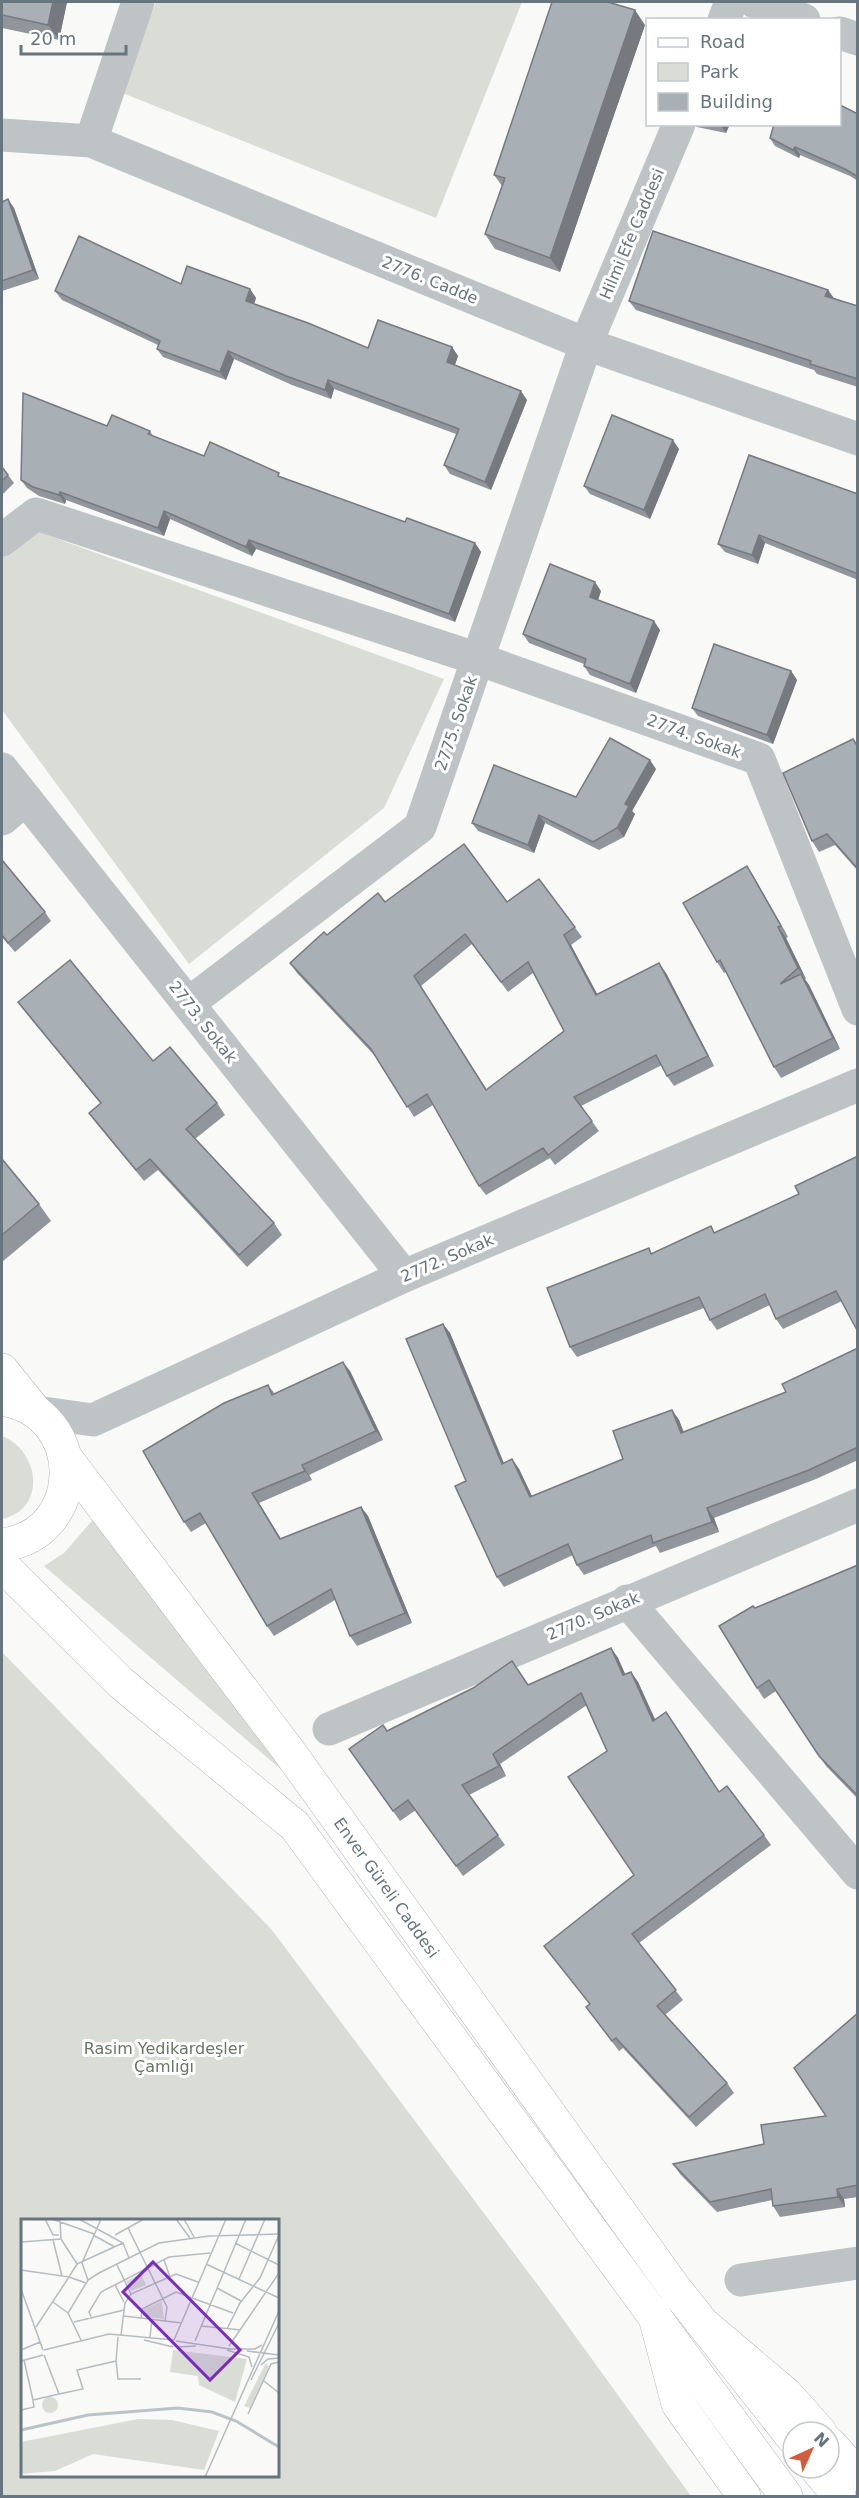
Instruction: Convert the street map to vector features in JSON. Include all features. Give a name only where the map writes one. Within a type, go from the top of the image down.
[{"type":"main road","points":[[2,1370],[36,1412],[50,1425],[60,1440],[66,1458],[67,1482],[55,1511],[46,1524],[27,1538],[2,1545]]},
{"type":"main road","points":[[2,1399],[16,1401],[36,1412]]},
{"type":"main road","name":"Enver Güreli Caddesi","points":[[66,1458],[288,1750],[701,2322]]},
{"type":"main road","points":[[2,1565],[121,1683],[295,1826],[786,2496]]},
{"type":"main road","points":[[654,2313],[678,2404],[744,2496]]},
{"type":"main road","points":[[701,2322],[786,2394],[809,2420]]},
{"type":"main road","points":[[701,2322],[781,2423]]},
{"type":"main road","points":[[841,2456],[858,2475]]},
{"type":"main road","points":[[826,2480],[839,2496]]},
{"type":"street","points":[[92,141],[138,2]]},
{"type":"street","points":[[725,18],[731,2]]},
{"type":"street","points":[[756,2],[799,18]]},
{"type":"street","points":[[841,33],[858,39]]},
{"type":"street","name":"Hilmi Efe Caddesi","points":[[586,344],[678,126]]},
{"type":"street","name":"2776. Cadde","points":[[2,135],[92,141],[586,344],[858,439]]},
{"type":"street","name":"2775. Sokak","points":[[189,1003],[420,827],[586,344]]},
{"type":"street","name":"2774. Sokak","points":[[2,540],[36,514],[478,659],[759,759],[858,1009]]},
{"type":"street","name":"2773. Sokak","points":[[2,769],[14,809],[189,1003],[404,1276]]},
{"type":"street","name":"2772. Sokak","points":[[93,1420],[404,1276],[858,1085]]},
{"type":"street","points":[[36,1412],[93,1420],[66,1458]]},
{"type":"street","name":"2770. Sokak","points":[[329,1729],[858,1505]]},
{"type":"street","points":[[627,1601],[858,1873]]},
{"type":"street","points":[[741,2280],[858,2263]]},
{"type":"green space","points":[[156,2],[522,2],[436,218],[120,92]]},
{"type":"green space","points":[[33,530],[444,679],[384,808],[189,964],[2,710],[2,556]]},
{"type":"green space","points":[[2,1436],[15,1443],[24,1454],[31,1466],[33,1479],[32,1492],[26,1504],[16,1513],[2,1519]]},
{"type":"green space","points":[[97,1515],[305,1790],[44,1566],[64,1553]]},
{"type":"green space","name":"Rasim Yedikardeşler Çamlığı","points":[[2,1652],[272,1930],[552,2304],[691,2496],[2,2496]]},
{"type":"building","points":[[2,2],[53,2],[48,25],[2,15]]},
{"type":"building","points":[[552,2],[608,2],[635,10],[550,258],[485,234],[505,178],[494,175]]},
{"type":"building","points":[[841,106],[858,114],[858,177],[845,169],[795,147],[793,150],[770,138],[773,126],[841,126]]},
{"type":"building","points":[[8,199],[33,270],[2,281],[2,202]]},
{"type":"building","points":[[653,231],[828,290],[825,296],[858,306],[858,379],[810,364],[811,361],[629,301]]},
{"type":"building","points":[[79,236],[181,284],[187,266],[250,289],[246,301],[368,348],[378,320],[452,347],[447,362],[521,391],[485,482],[444,465],[459,429],[328,380],[325,390],[228,351],[220,372],[157,349],[160,341],[55,291]]},
{"type":"building","points":[[23,393],[107,426],[112,415],[150,431],[148,434],[204,456],[210,442],[279,473],[278,476],[405,522],[407,518],[475,543],[449,614],[249,540],[246,547],[164,511],[158,528],[60,492],[59,495],[33,487],[21,480]]},
{"type":"building","points":[[612,415],[673,440],[644,510],[584,486]]},
{"type":"building","points":[[749,455],[858,494],[858,574],[759,535],[752,555],[718,544]]},
{"type":"building","points":[[2,467],[8,475],[2,481]]},
{"type":"building","points":[[550,564],[595,582],[590,597],[654,621],[630,684],[584,666],[586,659],[523,634]]},
{"type":"building","points":[[714,644],[791,671],[767,735],[692,708]]},
{"type":"building","points":[[610,738],[650,760],[625,804],[629,806],[617,828],[593,842],[539,815],[528,845],[472,823],[494,765],[576,797]]},
{"type":"building","points":[[853,739],[858,747],[858,869],[827,834],[812,841],[783,773]]},
{"type":"building","points":[[464,844],[507,902],[539,879],[575,927],[564,935],[596,995],[659,963],[708,1056],[667,1076],[656,1055],[574,1097],[592,1121],[548,1155],[543,1148],[479,1186],[427,1094],[407,1107],[371,1049],[290,963],[324,932],[327,935],[378,893],[385,902]],"holes":[[[465,934],[501,982],[528,962],[564,1031],[486,1090],[414,976]]]},
{"type":"building","points":[[2,860],[45,912],[8,943],[2,935]]},
{"type":"building","points":[[747,866],[781,926],[778,927],[798,968],[780,984],[801,974],[833,1038],[774,1067],[720,960],[717,962],[683,903]]},
{"type":"building","points":[[70,960],[153,1061],[170,1047],[217,1103],[186,1129],[274,1223],[239,1255],[150,1159],[136,1170],[89,1113],[101,1103],[18,1002]]},
{"type":"building","points":[[858,1156],[858,1332],[836,1291],[776,1319],[765,1294],[710,1320],[699,1297],[570,1347],[547,1288],[649,1248],[651,1254],[711,1226],[714,1233],[799,1194],[795,1186]]},
{"type":"building","points":[[2,1159],[39,1204],[2,1235]]},
{"type":"building","points":[[443,1324],[502,1464],[512,1459],[530,1497],[623,1459],[613,1431],[672,1410],[681,1433],[786,1392],[782,1384],[858,1348],[858,1447],[809,1470],[707,1508],[712,1522],[653,1543],[651,1535],[577,1565],[568,1544],[497,1577],[455,1486],[466,1481],[406,1339]]},
{"type":"building","points":[[343,1362],[376,1431],[302,1465],[305,1471],[252,1493],[280,1539],[361,1507],[405,1613],[350,1636],[331,1589],[267,1626],[200,1513],[184,1522],[143,1451],[224,1403],[268,1385],[272,1395]]},
{"type":"building","points":[[858,1565],[858,1796],[819,1756],[769,1680],[757,1688],[719,1626],[753,1606],[755,1608]]},
{"type":"building","points":[[611,1648],[623,1675],[631,1672],[653,1721],[666,1712],[719,1792],[727,1786],[764,1835],[632,1934],[676,1990],[657,2006],[727,2083],[689,2117],[616,2038],[612,2041],[586,2007],[590,2004],[544,1946],[634,1875],[568,1777],[607,1751],[581,1693],[493,1754],[499,1766],[462,1785],[498,1835],[456,1866],[408,1800],[393,1811],[349,1749],[383,1725],[387,1731],[473,1688],[512,1661],[528,1685]]},
{"type":"building","points":[[858,2013],[858,2185],[837,2189],[838,2197],[773,2206],[771,2189],[710,2202],[673,2164],[764,2144],[761,2125],[826,2116],[794,2068]]}]
